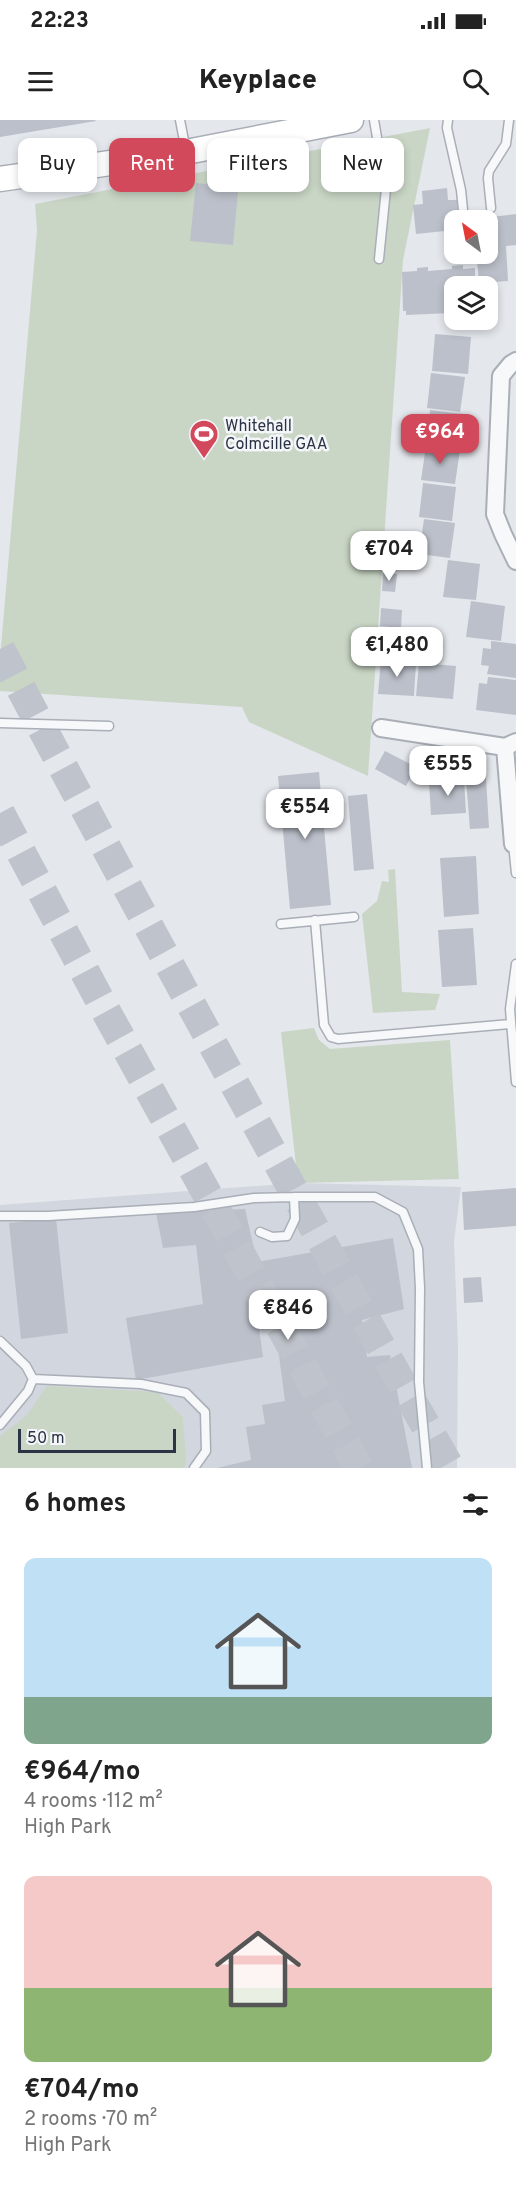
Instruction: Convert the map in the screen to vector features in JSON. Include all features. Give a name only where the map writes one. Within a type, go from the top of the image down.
[{"type":"main road","points":[[195,150],[351,120]]},
{"type":"main road","points":[[0,178],[109,163]]},
{"type":"street","points":[[516,361],[511,363],[501,376],[495,514],[516,561]]},
{"type":"street","points":[[381,729],[511,745],[513,844]]},
{"type":"lane","points":[[180,120],[183,138]]},
{"type":"lane","points":[[374,120],[386,189],[379,260]]},
{"type":"lane","points":[[448,120],[447,128],[461,190],[463,210]]},
{"type":"lane","points":[[490,208],[489,171],[506,144],[509,120]]},
{"type":"lane","points":[[0,723],[109,726]]},
{"type":"lane","points":[[513,844],[516,873]]},
{"type":"lane","points":[[282,924],[354,916]]},
{"type":"lane","points":[[315,920],[324,1025],[331,1037],[339,1040],[511,1024]]},
{"type":"lane","points":[[516,964],[510,1010],[516,1082]]},
{"type":"lane","points":[[0,1216],[48,1216],[194,1207],[254,1198],[294,1197],[375,1197],[403,1212],[418,1249],[419,1382],[427,1468]]},
{"type":"lane","points":[[260,1232],[272,1237],[287,1236],[295,1219],[294,1197]]},
{"type":"lane","points":[[0,1341],[26,1366],[33,1379]]},
{"type":"lane","points":[[0,1425],[28,1391],[33,1379]]},
{"type":"lane","points":[[33,1379],[141,1384],[186,1393],[205,1412],[206,1451],[194,1468]]},
{"type":"shaded area","points":[[298,1183],[461,1187],[454,1241],[458,1346],[457,1468],[0,1468],[0,1205]]},
{"type":"green space","name":"Whitehall Colmcille GAA","points":[[430,128],[403,260],[368,776],[249,722],[242,707],[0,691],[0,658],[37,230],[35,204],[109,190],[109,192],[195,192],[195,173],[207,171],[207,192],[309,192],[309,151],[321,149],[321,192],[404,192],[404,138],[378,138]]},
{"type":"green space","points":[[395,869],[402,992],[440,994],[435,1010],[373,1013],[362,914],[377,901],[382,881],[389,882],[388,870]]},
{"type":"green space","points":[[314,1028],[319,1040],[330,1049],[450,1040],[459,1179],[298,1183],[281,1032]]},
{"type":"green space","points":[[47,1386],[157,1392],[183,1417],[186,1463],[184,1468],[0,1468],[0,1436],[26,1416]]},
{"type":"building","points":[[0,120],[95,120],[96,121],[0,137]]},
{"type":"building","points":[[196,183],[207,184],[207,192],[238,192],[233,245],[190,241]]},
{"type":"building","points":[[447,188],[448,200],[457,200],[458,210],[444,210],[444,231],[416,234],[413,205],[423,204],[422,191]]},
{"type":"building","points":[[516,214],[516,245],[506,246],[508,281],[498,282],[498,276],[478,276],[477,264],[498,264],[498,216]]},
{"type":"building","points":[[463,265],[463,269],[475,268],[475,276],[444,276],[444,313],[406,315],[406,311],[403,311],[402,272],[417,271],[417,268],[428,267],[428,271],[452,269],[452,266]]},
{"type":"building","points":[[435,334],[471,337],[468,374],[432,371]]},
{"type":"building","points":[[431,373],[465,377],[460,412],[427,408]]},
{"type":"building","points":[[430,410],[464,414],[461,448],[427,444]]},
{"type":"building","points":[[426,446],[460,450],[455,484],[421,480]]},
{"type":"building","points":[[423,483],[456,487],[452,521],[419,517]]},
{"type":"building","points":[[424,519],[455,523],[450,558],[419,554]]},
{"type":"building","points":[[448,560],[480,564],[476,600],[443,597]]},
{"type":"building","points":[[383,573],[397,574],[395,592],[382,591]]},
{"type":"building","points":[[471,601],[505,606],[501,641],[466,637]]},
{"type":"building","points":[[381,608],[402,610],[401,628],[380,626]]},
{"type":"building","points":[[491,641],[516,644],[516,678],[487,674],[489,666],[481,665],[483,648],[491,649]]},
{"type":"building","points":[[381,660],[416,663],[414,696],[378,694]]},
{"type":"building","points":[[419,663],[456,666],[453,699],[416,696]]},
{"type":"building","points":[[488,677],[516,680],[516,715],[476,710],[479,683],[487,684]]},
{"type":"building","points":[[385,751],[416,767],[406,786],[375,769]]},
{"type":"building","points":[[319,772],[331,905],[290,909],[278,776]]},
{"type":"building","points":[[486,778],[489,828],[470,829],[466,780]]},
{"type":"building","points":[[464,780],[466,813],[431,815],[429,782]]},
{"type":"building","points":[[367,794],[374,869],[354,871],[348,796]]},
{"type":"building","points":[[476,856],[479,914],[444,917],[440,858]]},
{"type":"building","points":[[473,928],[477,985],[442,987],[438,930]]},
{"type":"building","points":[[516,1188],[516,1226],[464,1230],[462,1192]]},
{"type":"building","points":[[245,1209],[257,1262],[393,1238],[404,1309],[362,1320],[367,1357],[390,1355],[412,1468],[217,1468],[251,1460],[246,1427],[265,1424],[262,1405],[285,1401],[275,1325],[259,1328],[263,1357],[136,1380],[126,1318],[203,1304],[196,1245],[163,1248],[156,1213]]},
{"type":"building","points":[[56,1218],[68,1333],[21,1339],[9,1223]]},
{"type":"building","points":[[481,1277],[483,1302],[464,1303],[463,1278]]},
{"type":"tunnel","points":[[0,649],[222,1060],[450,1468]]},
{"type":"tunnel","points":[[0,813],[103,1006],[359,1468]]},
{"type":"place","name":"Whitehall Colmcille GAA","points":[[204,460]]}]
